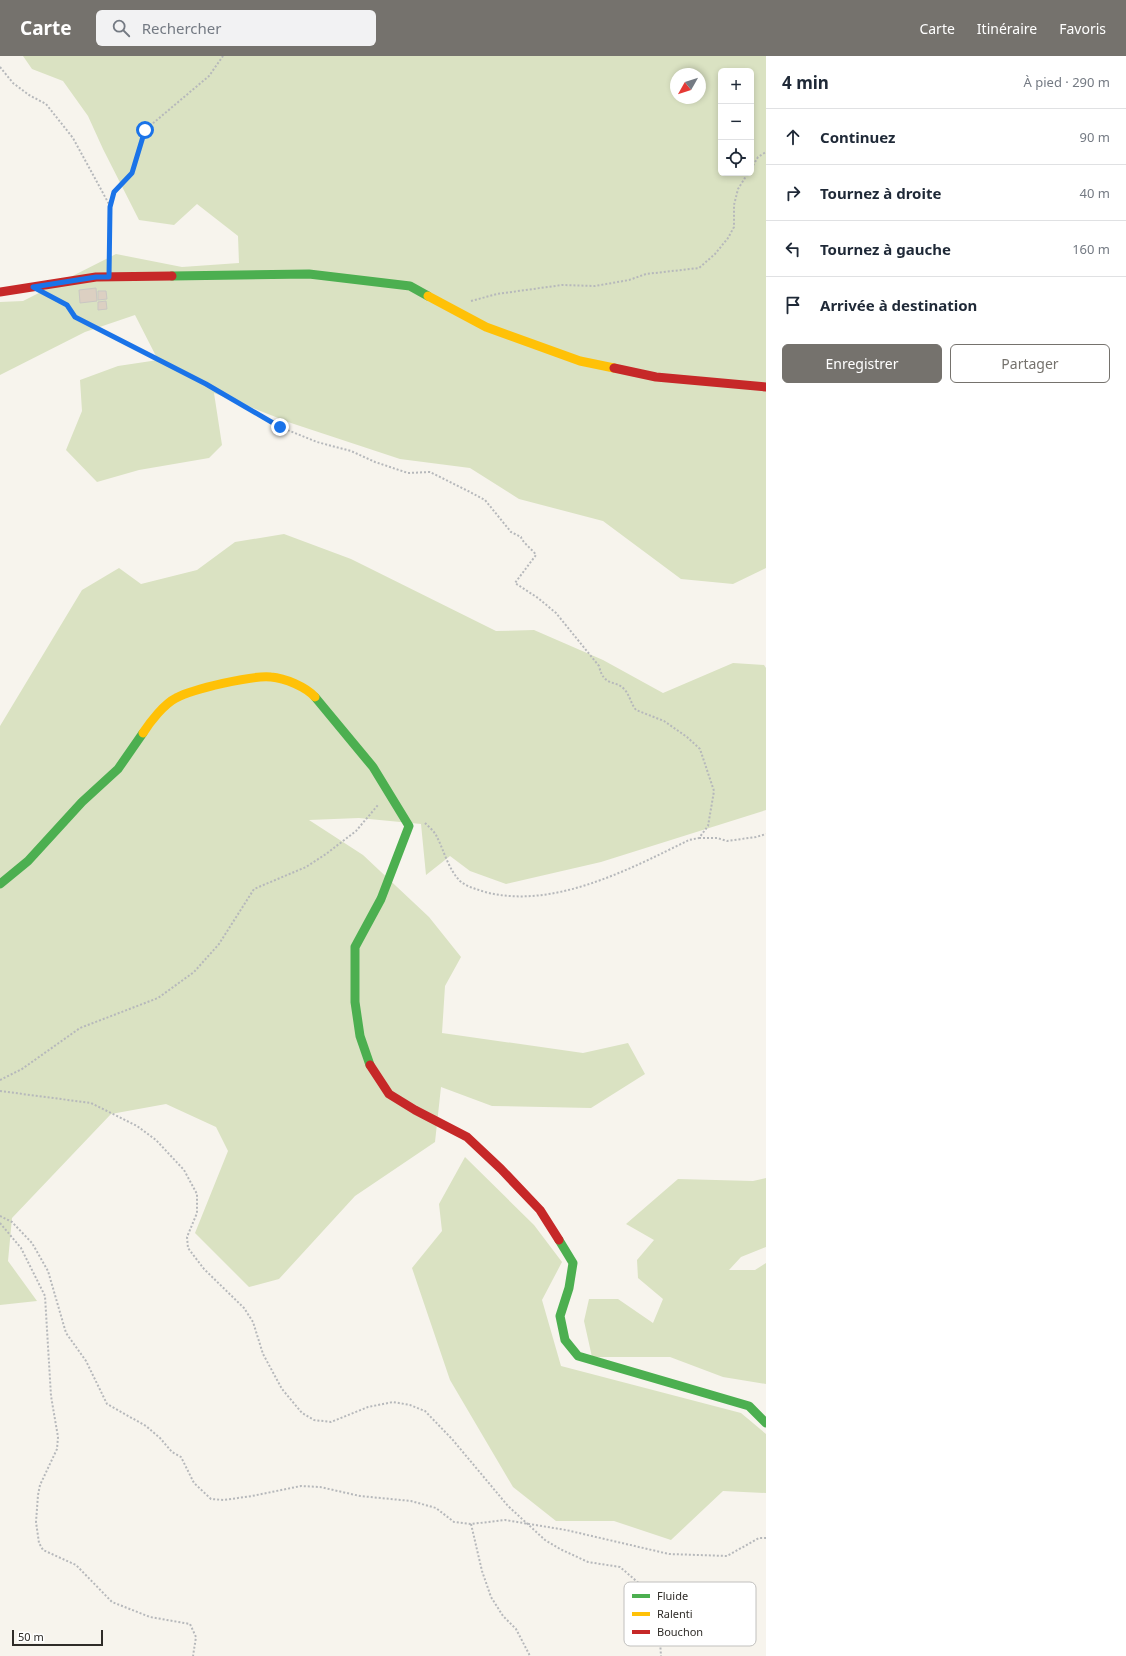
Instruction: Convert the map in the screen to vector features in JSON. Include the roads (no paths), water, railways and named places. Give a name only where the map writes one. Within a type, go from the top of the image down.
[{"type":"street","points":[[0,292],[96,277],[309,274],[410,286],[486,327],[580,361],[656,377],[766,386]]},
{"type":"street","points":[[0,884],[28,861],[82,802],[118,769],[152,720],[175,698],[208,687],[271,677],[292,683],[311,693],[373,766],[409,826],[381,899],[355,947],[355,1002],[360,1036],[370,1069],[390,1094],[415,1110],[467,1137],[501,1169],[540,1210],[572,1263],[568,1288],[560,1316],[565,1340],[578,1356],[749,1406],[766,1423]]}]
